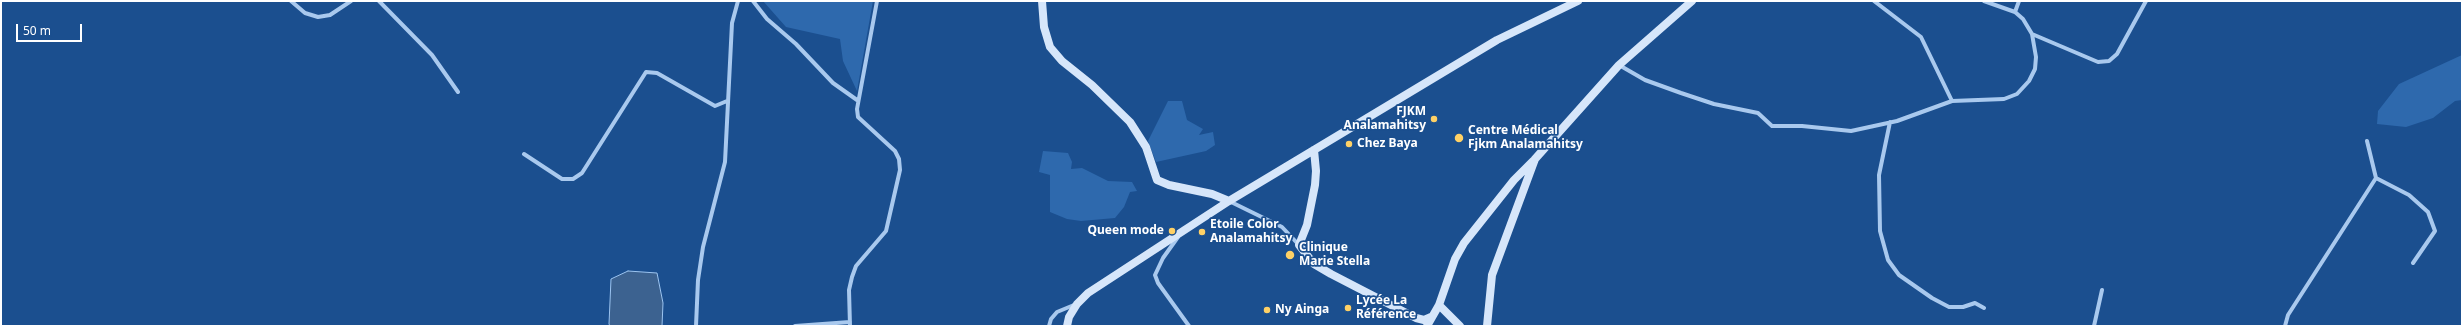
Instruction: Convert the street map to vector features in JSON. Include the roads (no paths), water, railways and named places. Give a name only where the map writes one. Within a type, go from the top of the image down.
[{"type":"main road","points":[[1042,1],[1044,27],[1050,47],[1062,61],[1092,85],[1130,122],[1146,148],[1157,180],[1169,185],[1212,194],[1229,201]]},
{"type":"main road","points":[[1068,326],[1070,317],[1077,304],[1088,293],[1180,235],[1229,201],[1497,40],[1578,1]]},
{"type":"main road","points":[[1427,326],[1439,305],[1455,258],[1464,243],[1514,180],[1619,65],[1692,1]]},
{"type":"main road","points":[[1314,150],[1315,186],[1306,225],[1299,246],[1314,264],[1331,274],[1416,318],[1424,320],[1431,317]]},
{"type":"main road","points":[[1487,326],[1492,275],[1535,158]]},
{"type":"main road","points":[[1439,305],[1460,326]]},
{"type":"street","points":[[291,1],[305,13],[318,17],[330,15],[352,1]]},
{"type":"street","points":[[379,1],[432,54],[458,92]]},
{"type":"street","points":[[696,326],[698,280],[703,248],[725,162],[732,23],[738,1]]},
{"type":"street","points":[[753,1],[767,19],[796,44],[832,83],[857,100]]},
{"type":"street","points":[[795,326],[850,324],[849,290],[856,266],[886,231],[900,170],[899,159],[895,151],[858,117],[857,100],[877,1]]},
{"type":"street","points":[[1874,1],[1920,37],[1952,101]]},
{"type":"street","points":[[1619,65],[1645,80],[1681,93],[1714,104],[1758,113],[1772,126],[1851,131],[1890,122],[1952,101],[2004,99],[2017,94],[2029,81],[2035,69],[2036,57],[2032,34],[2023,19],[2015,12],[1984,1]]},
{"type":"street","points":[[2015,12],[2019,1]]},
{"type":"street","points":[[2032,34],[2098,62],[2109,61],[2118,54],[2146,1]]},
{"type":"street","points":[[524,154],[562,179],[573,179],[582,173],[646,72],[657,73],[715,106],[728,101]]},
{"type":"street","points":[[1890,122],[1879,175],[1880,231],[1888,260],[1899,275],[1932,298],[1949,307],[1963,307],[1975,303],[1984,308]]},
{"type":"street","points":[[2285,326],[2288,315],[2376,178],[2367,141]]},
{"type":"street","points":[[2376,178],[2409,195],[2428,212],[2435,231],[2413,262]]},
{"type":"street","points":[[1229,201],[1282,227],[1299,246]]},
{"type":"street","points":[[1180,235],[1164,258],[1155,275],[1158,283],[1189,326]]},
{"type":"street","points":[[2094,326],[2102,290]]},
{"type":"street","points":[[1049,326],[1051,319],[1057,312],[1077,304]]},
{"type":"place","name":"FJKM Analamahitsy","points":[[1434,119]]},
{"type":"place","name":"Centre Médical Fjkm Analamahitsy","points":[[1459,138]]},
{"type":"place","name":"Chez Baya","points":[[1349,144]]},
{"type":"place","name":"Queen mode","points":[[1172,231]]},
{"type":"place","name":"Etoile Color Analamahitsy","points":[[1202,232]]},
{"type":"place","name":"Clinique Marie Stella","points":[[1290,255]]},
{"type":"place","name":"Lycée La Référence","points":[[1348,308]]},
{"type":"place","name":"Ny Ainga","points":[[1267,310]]}]
